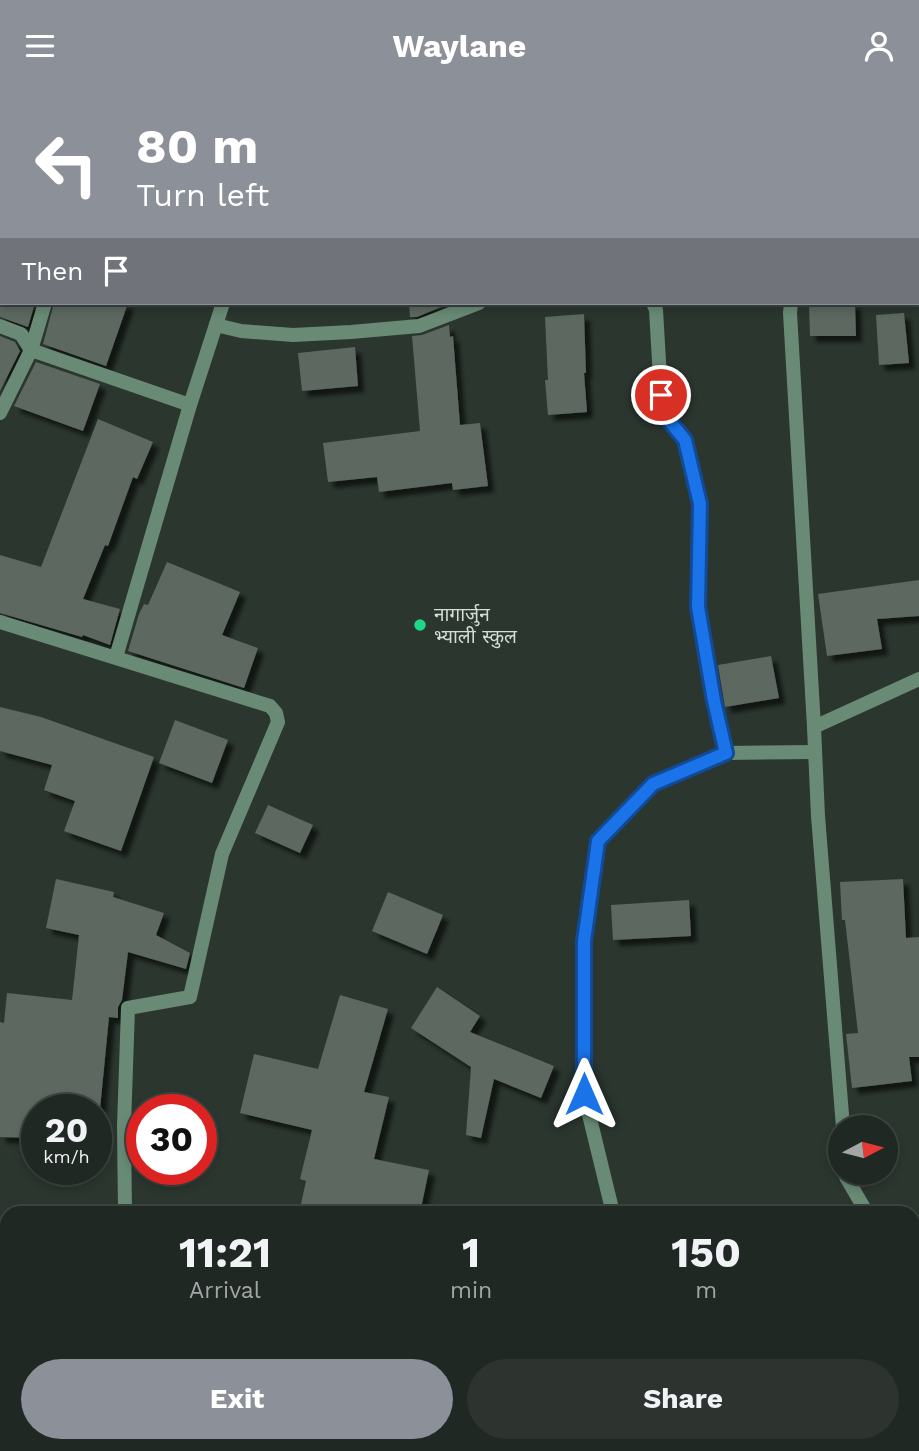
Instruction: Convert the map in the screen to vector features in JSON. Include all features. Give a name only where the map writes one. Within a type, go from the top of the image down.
[{"type":"street","points":[[0,413],[31,350],[44,305]]},
{"type":"street","points":[[116,657],[222,305]]},
{"type":"street","points":[[216,325],[241,331],[293,335],[419,326],[474,305]]},
{"type":"street","points":[[654,305],[662,412],[685,440],[700,504],[698,607],[726,753]]},
{"type":"street","points":[[791,305],[818,816],[841,1115]]},
{"type":"street","points":[[0,326],[21,334],[31,350],[190,405]]},
{"type":"street","points":[[0,622],[270,706],[276,713],[278,722],[222,854],[190,997],[128,1008],[124,1126],[125,1206]]},
{"type":"street","points":[[814,727],[919,679]]},
{"type":"street","points":[[611,1206],[584,1094],[584,941],[598,841],[653,784],[726,753],[815,752]]},
{"type":"street","points":[[851,1185],[863,1206]]},
{"type":"building","points":[[0,305],[34,305],[28,327],[0,317]]},
{"type":"building","points":[[53,305],[127,305],[106,366],[43,344]]},
{"type":"building","points":[[409,305],[446,305],[417,317],[410,317]]},
{"type":"building","points":[[809,305],[855,305],[856,336],[810,336]]},
{"type":"building","points":[[904,313],[909,363],[879,365],[876,315]]},
{"type":"building","points":[[584,314],[587,412],[548,415],[545,317]]},
{"type":"building","points":[[449,325],[450,337],[453,336],[460,425],[480,423],[488,486],[453,490],[452,483],[379,492],[377,477],[328,482],[323,443],[420,431],[412,336]]},
{"type":"building","points":[[0,336],[15,342],[20,351],[0,391]]},
{"type":"building","points":[[355,347],[358,386],[302,391],[298,353]]},
{"type":"building","points":[[36,362],[100,384],[83,431],[14,406]]},
{"type":"building","points":[[98,419],[153,442],[137,479],[133,477],[108,546],[105,545],[83,599],[120,609],[110,645],[0,613],[0,555],[41,567]]},
{"type":"building","points":[[167,562],[240,592],[222,635],[258,648],[244,688],[128,651],[139,614],[144,604],[148,605]]},
{"type":"building","points":[[919,580],[919,616],[877,619],[882,649],[827,656],[818,594]]},
{"type":"building","points":[[771,656],[779,698],[725,707],[718,665]]},
{"type":"building","points":[[0,707],[41,717],[154,757],[121,851],[64,831],[75,801],[44,790],[52,765],[0,751]]},
{"type":"building","points":[[175,720],[228,740],[212,783],[159,763]]},
{"type":"building","points":[[268,805],[313,825],[300,853],[255,833]]},
{"type":"building","points":[[56,879],[114,892],[113,897],[164,913],[156,935],[190,953],[186,969],[128,952],[118,1018],[109,1017],[101,1094],[21,1094],[21,1138],[0,1137],[0,1022],[4,1023],[7,993],[72,1000],[79,935],[46,928]]},
{"type":"building","points":[[903,879],[906,938],[919,937],[919,1057],[909,1057],[912,1081],[852,1088],[846,1034],[858,1033],[845,920],[842,920],[840,882]]},
{"type":"building","points":[[388,892],[443,915],[427,954],[372,931]]},
{"type":"building","points":[[689,900],[691,936],[613,940],[611,905]]},
{"type":"building","points":[[437,987],[480,1016],[470,1032],[554,1066],[541,1098],[494,1079],[481,1138],[466,1135],[471,1067],[411,1028]]},
{"type":"building","points":[[340,995],[388,1009],[364,1092],[389,1097],[374,1159],[429,1170],[421,1206],[301,1206],[306,1181],[300,1179],[312,1130],[240,1113],[254,1054],[318,1069]]},
{"type":"place","name":"नागार्जुन भ्याली स्कुल","points":[[420,625]]},
{"type":"route","points":[[584,1094],[584,941],[598,841],[653,784],[726,753],[698,607],[700,504],[685,440],[662,412],[661,395]]}]
